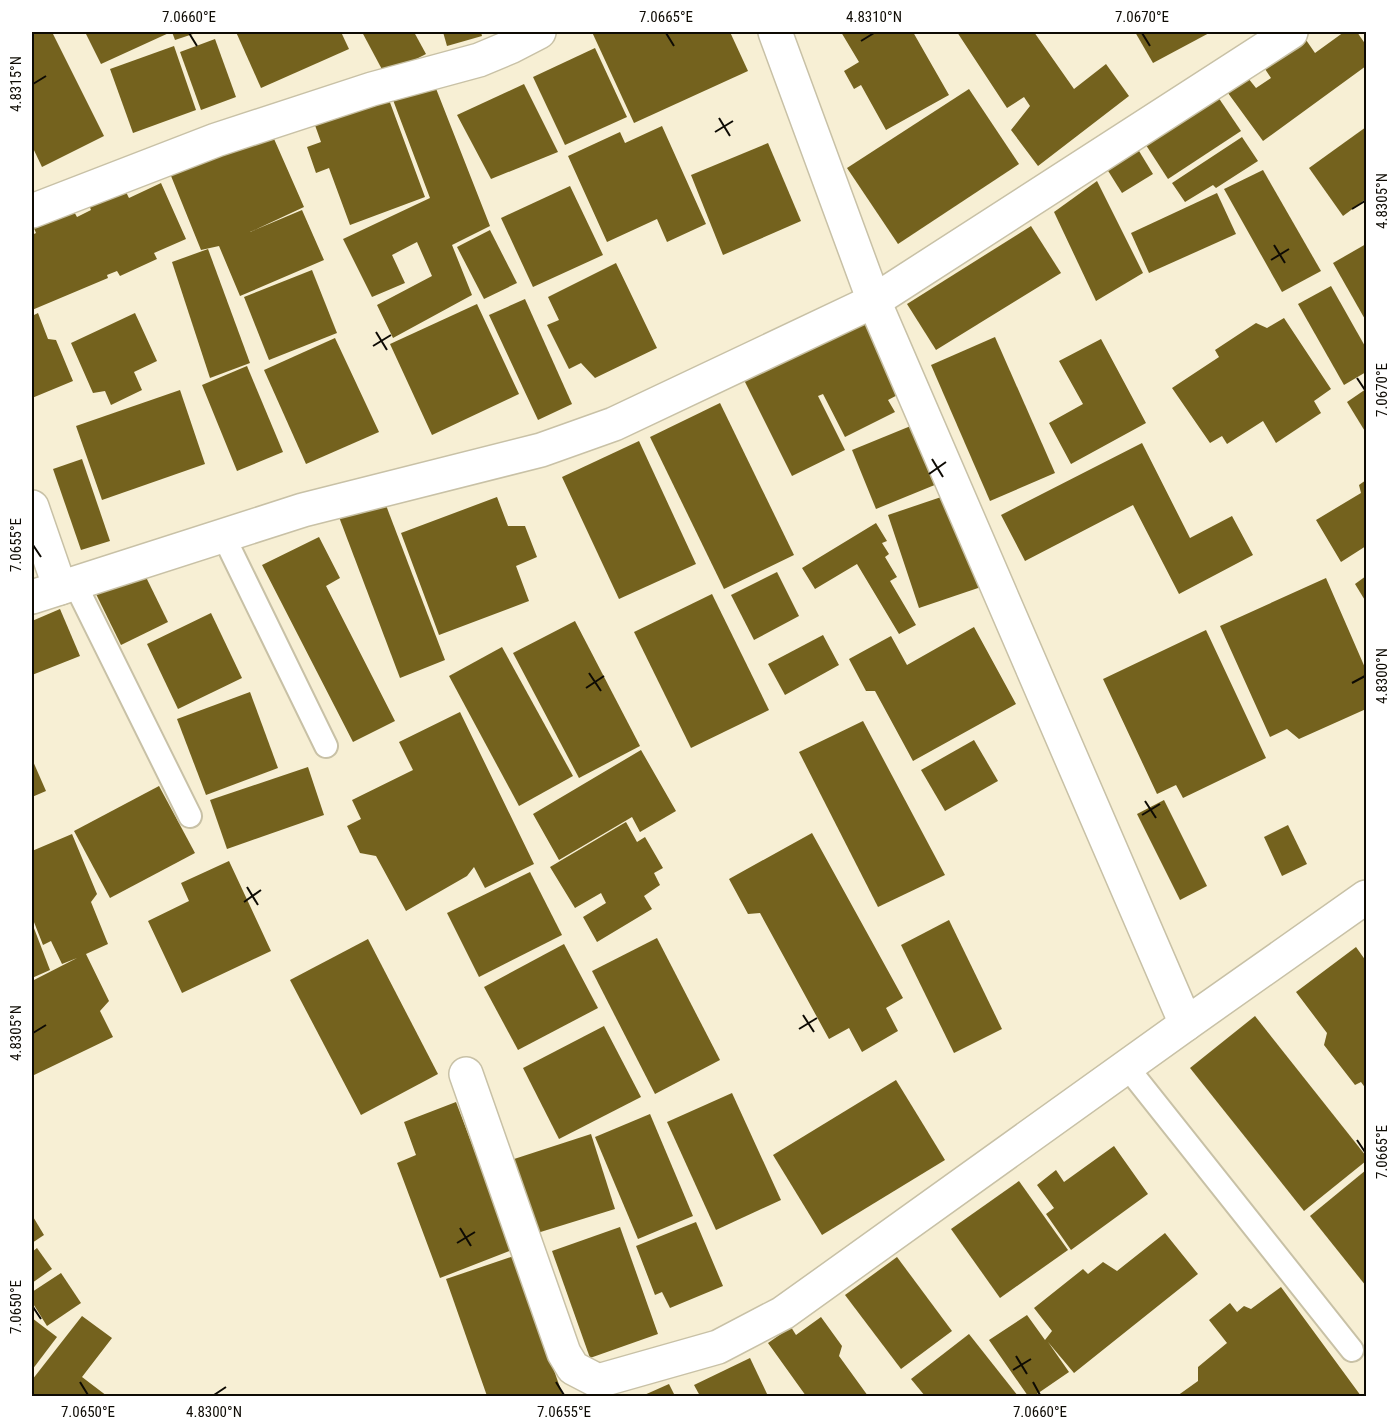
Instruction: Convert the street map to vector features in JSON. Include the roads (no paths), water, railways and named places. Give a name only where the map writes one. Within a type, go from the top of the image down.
[{"type":"street","points":[[32,211],[216,140],[372,89],[478,60],[539,32]]},
{"type":"street","points":[[775,32],[874,302],[1186,1024]]},
{"type":"street","points":[[32,507],[55,590],[303,510],[541,450],[614,424],[874,302],[1291,32]]},
{"type":"street","points":[[466,1074],[564,1353],[573,1368],[598,1381],[718,1347],[783,1313],[1366,897]]},
{"type":"lane","points":[[223,535],[326,746]]},
{"type":"lane","points":[[55,590],[190,816]]},
{"type":"lane","points":[[1127,1066],[1352,1350]]}]
